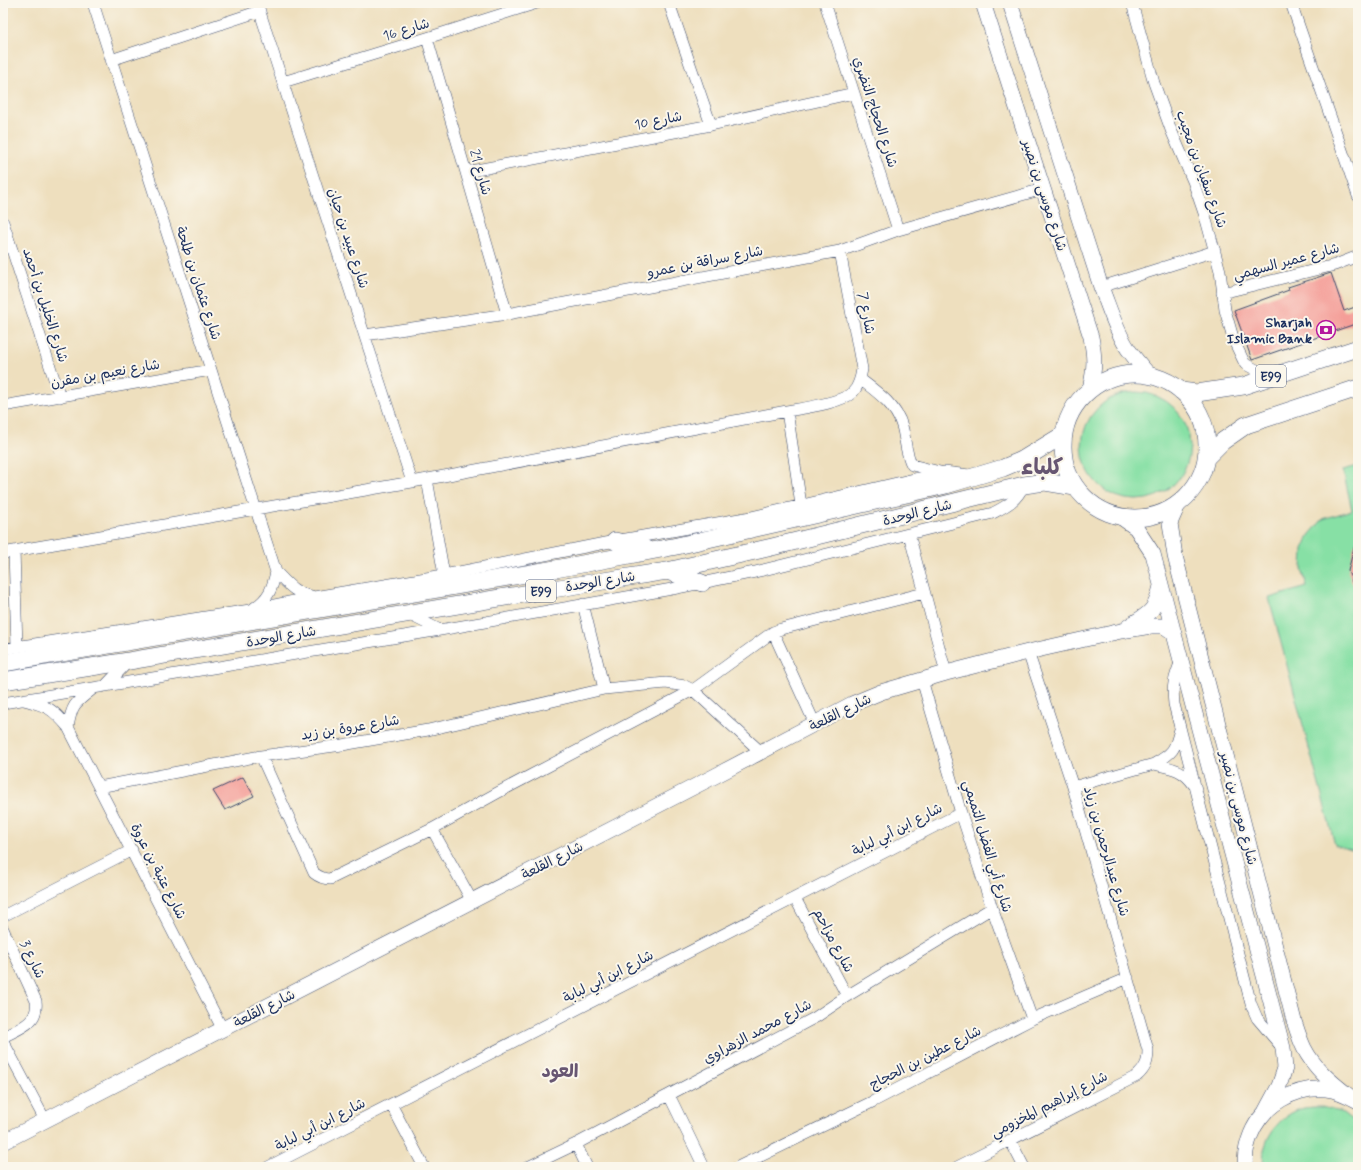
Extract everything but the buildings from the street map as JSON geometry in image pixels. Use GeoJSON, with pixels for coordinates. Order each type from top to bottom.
{"type":"FeatureCollection","features":[{"type":"Feature","properties":{"kind":"main road","name":"E99"},"geometry":{"type":"LineString","coordinates":[[1182,391],[1197,393],[1226,390],[1243,386],[1358,348]]}},
{"type":"Feature","properties":{"kind":"main road"},"geometry":{"type":"LineString","coordinates":[[1135,374],[1150,376],[1172,384],[1182,391],[1190,400],[1203,422],[1206,434],[1206,458],[1202,472],[1196,484],[1178,505],[1152,517],[1137,519],[1122,518],[1100,510],[1082,496],[1075,487],[1065,465],[1063,435],[1072,410],[1077,402],[1090,389],[1104,381],[1119,376],[1135,374]]}},
{"type":"Feature","properties":{"kind":"main road"},"geometry":{"type":"LineString","coordinates":[[1206,458],[1223,442],[1246,425],[1358,388]]}},
{"type":"Feature","properties":{"kind":"main road","name":"شارع الوحدة"},"geometry":{"type":"LineString","coordinates":[[3,663],[151,632],[562,568],[677,546],[946,485],[979,476],[1022,460],[1063,435]]}},
{"type":"Feature","properties":{"kind":"main road","name":"شارع الوحدة"},"geometry":{"type":"LineString","coordinates":[[3,681],[667,571],[795,542],[1024,485],[1045,482],[1075,487]]}},
{"type":"Feature","properties":{"kind":"main road"},"geometry":{"type":"LineString","coordinates":[[614,541],[650,550]]}},
{"type":"Feature","properties":{"kind":"main road"},"geometry":{"type":"LineString","coordinates":[[667,571],[702,583]]}},
{"type":"Feature","properties":{"kind":"street","name":"شارع عثمان بن طلحة"},"geometry":{"type":"LineString","coordinates":[[93,3],[276,572],[289,586],[300,594],[314,597]]}},
{"type":"Feature","properties":{"kind":"street","name":"شارع 16"},"geometry":{"type":"LineString","coordinates":[[282,82],[537,3]]}},
{"type":"Feature","properties":{"kind":"street"},"geometry":{"type":"LineString","coordinates":[[669,3],[711,125]]}},
{"type":"Feature","properties":{"kind":"street","name":"شارع الحجاج النضري"},"geometry":{"type":"LineString","coordinates":[[825,3],[898,230]]}},
{"type":"Feature","properties":{"kind":"street","name":"شارع موسى بن نصير"},"geometry":{"type":"LineString","coordinates":[[983,3],[1091,337],[1094,352],[1094,369],[1090,389]]}},
{"type":"Feature","properties":{"kind":"street","name":"شارع موسى بن نصير"},"geometry":{"type":"LineString","coordinates":[[1010,3],[1101,287],[1116,326],[1127,348],[1150,376]]}},
{"type":"Feature","properties":{"kind":"street"},"geometry":{"type":"LineString","coordinates":[[1291,3],[1358,196]]}},
{"type":"Feature","properties":{"kind":"street","name":"شارع سفيان بن مجيب"},"geometry":{"type":"LineString","coordinates":[[1135,4],[1154,83],[1171,130],[1206,216],[1220,271],[1225,310],[1234,342],[1245,364],[1270,376]]}},
{"type":"Feature","properties":{"kind":"street"},"geometry":{"type":"LineString","coordinates":[[111,60],[258,7]]}},
{"type":"Feature","properties":{"kind":"street","name":"شارع عبيد بن حيان"},"geometry":{"type":"LineString","coordinates":[[258,7],[412,482]]}},
{"type":"Feature","properties":{"kind":"street","name":"شارع 21"},"geometry":{"type":"LineString","coordinates":[[427,38],[507,314]]}},
{"type":"Feature","properties":{"kind":"street","name":"شارع 10"},"geometry":{"type":"LineString","coordinates":[[466,172],[711,125],[854,93]]}},
{"type":"Feature","properties":{"kind":"street","name":"شارع سراقة بن عمرو"},"geometry":{"type":"LineString","coordinates":[[364,335],[507,314],[840,251],[898,230],[1043,189]]}},
{"type":"Feature","properties":{"kind":"street","name":"شارع الخليل بن أحمد"},"geometry":{"type":"LineString","coordinates":[[3,222],[60,397]]}},
{"type":"Feature","properties":{"kind":"street","name":"شارع 7"},"geometry":{"type":"LineString","coordinates":[[840,251],[862,369],[860,379]]}},
{"type":"Feature","properties":{"kind":"street"},"geometry":{"type":"LineString","coordinates":[[1101,287],[1215,251]]}},
{"type":"Feature","properties":{"kind":"street","name":"شارع عمير السهمي"},"geometry":{"type":"LineString","coordinates":[[1222,293],[1335,264],[1358,256]]}},
{"type":"Feature","properties":{"kind":"street","name":"شارع نعيم بن مقرن"},"geometry":{"type":"LineString","coordinates":[[3,406],[211,370]]}},
{"type":"Feature","properties":{"kind":"street"},"geometry":{"type":"LineString","coordinates":[[3,553],[412,482],[788,411],[842,399],[854,392],[860,379],[885,399],[897,413],[902,426],[908,458],[912,465],[944,472],[979,476]]}},
{"type":"Feature","properties":{"kind":"street"},"geometry":{"type":"LineString","coordinates":[[788,411],[802,505]]}},
{"type":"Feature","properties":{"kind":"street"},"geometry":{"type":"LineString","coordinates":[[3,649],[151,632],[314,597],[751,517],[944,472]]}},
{"type":"Feature","properties":{"kind":"street"},"geometry":{"type":"LineString","coordinates":[[427,479],[444,574]]}},
{"type":"Feature","properties":{"kind":"street"},"geometry":{"type":"LineString","coordinates":[[3,703],[440,630],[702,583],[763,570],[993,513],[1010,503],[1018,496],[1024,485]]}},
{"type":"Feature","properties":{"kind":"street","name":"شارع موسى بن نصير"},"geometry":{"type":"LineString","coordinates":[[1178,505],[1170,523],[1175,556],[1294,1021],[1304,1048],[1314,1063],[1325,1076],[1353,1098]]}},
{"type":"Feature","properties":{"kind":"street","name":"شارع موسى بن نصير"},"geometry":{"type":"LineString","coordinates":[[1122,518],[1136,528],[1153,554],[1283,1048],[1285,1068],[1279,1086],[1265,1112]]}},
{"type":"Feature","properties":{"kind":"street"},"geometry":{"type":"LineString","coordinates":[[909,534],[946,673]]}},
{"type":"Feature","properties":{"kind":"street"},"geometry":{"type":"LineString","coordinates":[[14,551],[18,647]]}},
{"type":"Feature","properties":{"kind":"street"},"geometry":{"type":"LineString","coordinates":[[250,610],[262,602],[271,590],[276,572]]}},
{"type":"Feature","properties":{"kind":"street","name":"شارع القلعة"},"geometry":{"type":"LineString","coordinates":[[1121,631],[1151,612],[1158,600],[1161,586]]}},
{"type":"Feature","properties":{"kind":"street"},"geometry":{"type":"LineString","coordinates":[[261,756],[314,873],[325,879],[330,879],[432,829],[506,788],[693,690],[773,632],[924,593]]}},
{"type":"Feature","properties":{"kind":"street"},"geometry":{"type":"LineString","coordinates":[[583,604],[604,689]]}},
{"type":"Feature","properties":{"kind":"street"},"geometry":{"type":"LineString","coordinates":[[408,614],[440,630]]}},
{"type":"Feature","properties":{"kind":"street","name":"شارع القلعة"},"geometry":{"type":"LineString","coordinates":[[3,1142],[223,1030],[852,704],[881,692],[946,673],[1028,652],[1121,631],[1151,626],[1164,626],[1174,634]]}},
{"type":"Feature","properties":{"kind":"street"},"geometry":{"type":"LineString","coordinates":[[773,632],[815,724]]}},
{"type":"Feature","properties":{"kind":"street","name":"شارع عبدالرحمن بن زياد"},"geometry":{"type":"LineString","coordinates":[[1028,652],[1073,787],[1148,1050],[1148,1060]]}},
{"type":"Feature","properties":{"kind":"street"},"geometry":{"type":"LineString","coordinates":[[68,727],[71,711],[78,702],[99,687],[129,661]]}},
{"type":"Feature","properties":{"kind":"street"},"geometry":{"type":"LineString","coordinates":[[1181,661],[1174,678],[1172,689],[1174,704],[1251,1004],[1257,1018],[1283,1048]]}},
{"type":"Feature","properties":{"kind":"street","name":"شارع أبي الفضل التميمي"},"geometry":{"type":"LineString","coordinates":[[922,680],[961,813],[992,908],[1032,1019]]}},
{"type":"Feature","properties":{"kind":"street","name":"شارع عروة بن زيد"},"geometry":{"type":"LineString","coordinates":[[99,787],[261,756],[342,745],[428,730],[604,689],[666,683],[685,686],[693,690]]}},
{"type":"Feature","properties":{"kind":"street"},"geometry":{"type":"LineString","coordinates":[[693,690],[761,752]]}},
{"type":"Feature","properties":{"kind":"street","name":"شارع عتبة بن عروة"},"geometry":{"type":"LineString","coordinates":[[24,700],[46,706],[55,712],[68,727],[223,1030]]}},
{"type":"Feature","properties":{"kind":"street"},"geometry":{"type":"LineString","coordinates":[[1073,787],[1154,764],[1165,758],[1174,750],[1180,728]]}},
{"type":"Feature","properties":{"kind":"street"},"geometry":{"type":"LineString","coordinates":[[1154,764],[1180,771],[1188,777],[1196,788]]}},
{"type":"Feature","properties":{"kind":"street","name":"شارع ابن أبي لبابة"},"geometry":{"type":"LineString","coordinates":[[268,1167],[961,813]]}},
{"type":"Feature","properties":{"kind":"street"},"geometry":{"type":"LineString","coordinates":[[432,829],[472,901]]}},
{"type":"Feature","properties":{"kind":"street"},"geometry":{"type":"LineString","coordinates":[[3,916],[132,850]]}},
{"type":"Feature","properties":{"kind":"street","name":"شارع مزاحم"},"geometry":{"type":"LineString","coordinates":[[795,898],[847,996]]}},
{"type":"Feature","properties":{"kind":"street","name":"شارع محمد الزهراوي"},"geometry":{"type":"LineString","coordinates":[[528,1167],[576,1144],[816,1017],[847,996],[992,908]]}},
{"type":"Feature","properties":{"kind":"street","name":"شارع 3"},"geometry":{"type":"LineString","coordinates":[[3,929],[36,1001],[37,1008],[36,1014],[32,1019],[22,1027],[3,1037]]}},
{"type":"Feature","properties":{"kind":"street","name":"شارع عطين بن الحجاج"},"geometry":{"type":"LineString","coordinates":[[738,1167],[874,1101],[1032,1019],[1128,978]]}},
{"type":"Feature","properties":{"kind":"street"},"geometry":{"type":"LineString","coordinates":[[3,1041],[45,1120]]}},
{"type":"Feature","properties":{"kind":"street","name":"شارع إبراهيم المخزومي"},"geometry":{"type":"LineString","coordinates":[[957,1167],[1137,1076],[1144,1069],[1148,1060]]}},
{"type":"Feature","properties":{"kind":"street"},"geometry":{"type":"LineString","coordinates":[[1245,1166],[1247,1144],[1254,1127],[1265,1112],[1282,1098],[1304,1090],[1326,1089],[1353,1098]]}},
{"type":"Feature","properties":{"kind":"street"},"geometry":{"type":"LineString","coordinates":[[669,1094],[704,1167]]}},
{"type":"Feature","properties":{"kind":"street"},"geometry":{"type":"LineString","coordinates":[[391,1104],[424,1167]]}},
{"type":"Feature","properties":{"kind":"street"},"geometry":{"type":"LineString","coordinates":[[1010,1140],[1024,1167]]}},
{"type":"Feature","properties":{"kind":"street"},"geometry":{"type":"LineString","coordinates":[[576,1144],[588,1167]]}},
{"type":"Feature","properties":{"kind":"green space"},"geometry":{"type":"Polygon","coordinates":[[[1136,392],[1157,396],[1174,408],[1186,425],[1190,446],[1186,467],[1174,484],[1157,496],[1136,500],[1115,496],[1098,484],[1086,467],[1082,446],[1086,425],[1098,408],[1115,396],[1136,392]]]}},
{"type":"Feature","properties":{"kind":"green space"},"geometry":{"type":"Polygon","coordinates":[[[1358,466],[1358,852],[1335,845],[1269,598],[1307,587],[1302,568],[1303,549],[1310,534],[1323,519],[1352,510],[1343,470],[1358,466]]]}},
{"type":"Feature","properties":{"kind":"green space"},"geometry":{"type":"Polygon","coordinates":[[[1322,1107],[1343,1113],[1358,1125],[1358,1167],[1264,1167],[1263,1158],[1268,1139],[1279,1123],[1286,1116],[1295,1111],[1304,1108],[1322,1107]]]}},
{"type":"Feature","properties":{"kind":"place","name":"Sharjah Islamic Bank"},"geometry":{"type":"Point","coordinates":[1326,330]}},
{"type":"Feature","properties":{"kind":"district","name":"كلباء"},"geometry":{"type":"Point","coordinates":[1042,466]}},
{"type":"Feature","properties":{"kind":"district","name":"العود"},"geometry":{"type":"Point","coordinates":[560,1071]}}]}
